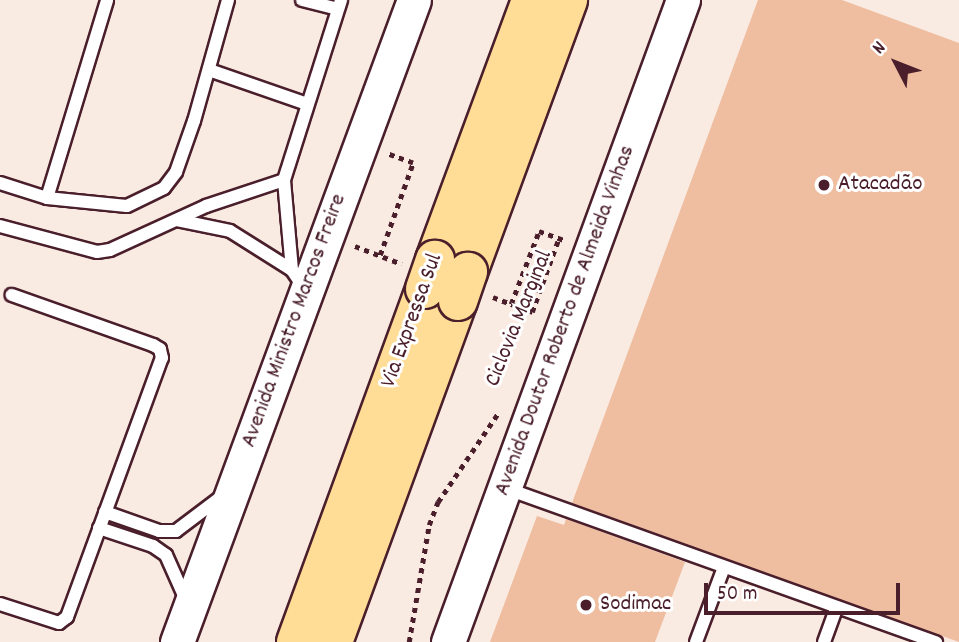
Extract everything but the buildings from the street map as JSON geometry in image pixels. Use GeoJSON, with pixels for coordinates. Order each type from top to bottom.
{"type":"FeatureCollection","features":[{"type":"Feature","properties":{"kind":"highway","name":"Via Expressa Sul"},"geometry":{"type":"LineString","coordinates":[[333,642],[447,280],[531,0]]}},
{"type":"Feature","properties":{"kind":"highway","name":"Via Expressa Sul"},"geometry":{"type":"LineString","coordinates":[[296,642],[447,280],[568,0]]}},
{"type":"Feature","properties":{"kind":"main road","name":"Avenida Ministro Marcos Freire"},"geometry":{"type":"LineString","coordinates":[[177,642],[233,488],[299,281],[414,0]]}},
{"type":"Feature","properties":{"kind":"main road","name":"Avenida Doutor Roberto de Almeida Vinhas"},"geometry":{"type":"LineString","coordinates":[[448,642],[683,0]]}},
{"type":"Feature","properties":{"kind":"lane"},"geometry":{"type":"LineString","coordinates":[[47,198],[107,0]]}},
{"type":"Feature","properties":{"kind":"lane"},"geometry":{"type":"LineString","coordinates":[[0,183],[47,198],[127,206],[163,188],[176,172],[228,0]]}},
{"type":"Feature","properties":{"kind":"lane"},"geometry":{"type":"LineString","coordinates":[[299,281],[284,180],[339,5],[302,0]]}},
{"type":"Feature","properties":{"kind":"lane"},"geometry":{"type":"LineString","coordinates":[[209,70],[307,104]]}},
{"type":"Feature","properties":{"kind":"lane"},"geometry":{"type":"LineString","coordinates":[[0,226],[97,252],[129,244],[177,220],[284,180]]}},
{"type":"Feature","properties":{"kind":"lane"},"geometry":{"type":"LineString","coordinates":[[177,220],[230,231],[299,281]]}},
{"type":"Feature","properties":{"kind":"lane"},"geometry":{"type":"LineString","coordinates":[[0,604],[58,623],[67,618],[162,358],[160,349],[12,295]]}},
{"type":"Feature","properties":{"kind":"lane"},"geometry":{"type":"LineString","coordinates":[[105,512],[159,531],[176,531],[233,488]]}},
{"type":"Feature","properties":{"kind":"lane"},"geometry":{"type":"LineString","coordinates":[[505,488],[936,642]]}},
{"type":"Feature","properties":{"kind":"lane"},"geometry":{"type":"LineString","coordinates":[[99,528],[153,546],[166,555],[189,609]]}},
{"type":"Feature","properties":{"kind":"lane"},"geometry":{"type":"LineString","coordinates":[[696,642],[724,567]]}},
{"type":"Feature","properties":{"kind":"lane"},"geometry":{"type":"LineString","coordinates":[[824,642],[837,607]]}},
{"type":"Feature","properties":{"kind":"path"},"geometry":{"type":"LineString","coordinates":[[380,255],[413,163],[383,152]]}},
{"type":"Feature","properties":{"kind":"path"},"geometry":{"type":"LineString","coordinates":[[532,312],[559,238]]}},
{"type":"Feature","properties":{"kind":"path","name":"Ciclovia Marginal"},"geometry":{"type":"LineString","coordinates":[[565,254],[570,242]]}},
{"type":"Feature","properties":{"kind":"path","name":"Ciclovia Marginal"},"geometry":{"type":"LineString","coordinates":[[409,642],[429,524],[438,502],[507,401]]}},
{"type":"Feature","properties":{"kind":"place","name":"Atacadão"},"geometry":{"type":"Point","coordinates":[824,185]}},
{"type":"Feature","properties":{"kind":"place","name":"Sodimac"},"geometry":{"type":"Point","coordinates":[586,605]}}]}
